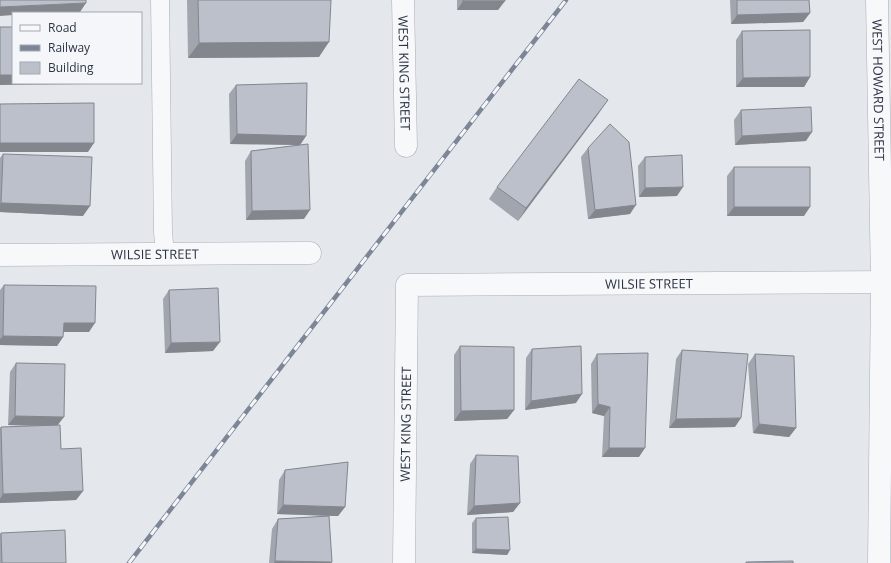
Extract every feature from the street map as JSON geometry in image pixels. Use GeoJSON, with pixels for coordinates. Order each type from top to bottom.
{"type":"FeatureCollection","features":[{"type":"Feature","properties":{"kind":"street","name":"WEST KING STREET"},"geometry":{"type":"LineString","coordinates":[[403,0],[406,146]]}},
{"type":"Feature","properties":{"kind":"street","name":"WEST HOWARD STREET"},"geometry":{"type":"LineString","coordinates":[[877,0],[886,283],[880,563]]}},
{"type":"Feature","properties":{"kind":"street","name":"WILSIE STREET"},"geometry":{"type":"LineString","coordinates":[[0,255],[310,253]]}},
{"type":"Feature","properties":{"kind":"street","name":"WILSIE STREET"},"geometry":{"type":"LineString","coordinates":[[407,286],[886,283]]}},
{"type":"Feature","properties":{"kind":"street","name":"WEST KING STREET"},"geometry":{"type":"LineString","coordinates":[[404,563],[407,286]]}},
{"type":"Feature","properties":{"kind":"lane"},"geometry":{"type":"LineString","coordinates":[[160,0],[163,232],[165,254]]}},
{"type":"Feature","properties":{"kind":"building"},"geometry":{"type":"Polygon","coordinates":[[[0,0],[86,0],[86,3],[0,7],[0,0]]]}},
{"type":"Feature","properties":{"kind":"building"},"geometry":{"type":"Polygon","coordinates":[[[198,0],[331,0],[329,42],[199,43],[198,0]]]}},
{"type":"Feature","properties":{"kind":"building"},"geometry":{"type":"Polygon","coordinates":[[[505,0],[505,1],[463,1],[505,0]]]}},
{"type":"Feature","properties":{"kind":"building"},"geometry":{"type":"Polygon","coordinates":[[[737,0],[809,0],[810,13],[737,15],[737,0]]]}},
{"type":"Feature","properties":{"kind":"building"},"geometry":{"type":"Polygon","coordinates":[[[0,27],[12,27],[12,75],[0,75],[0,27]]]}},
{"type":"Feature","properties":{"kind":"building"},"geometry":{"type":"Polygon","coordinates":[[[810,30],[810,77],[743,78],[742,31],[810,30]]]}},
{"type":"Feature","properties":{"kind":"building"},"geometry":{"type":"Polygon","coordinates":[[[579,79],[608,100],[526,208],[497,187],[579,79]]]}},
{"type":"Feature","properties":{"kind":"building"},"geometry":{"type":"Polygon","coordinates":[[[307,83],[306,136],[237,134],[236,85],[307,83]]]}},
{"type":"Feature","properties":{"kind":"building"},"geometry":{"type":"Polygon","coordinates":[[[94,103],[94,143],[0,143],[0,104],[94,103]]]}},
{"type":"Feature","properties":{"kind":"building"},"geometry":{"type":"Polygon","coordinates":[[[811,107],[812,132],[742,136],[741,110],[811,107]]]}},
{"type":"Feature","properties":{"kind":"building"},"geometry":{"type":"Polygon","coordinates":[[[610,124],[629,142],[636,205],[595,210],[588,148],[610,124]]]}},
{"type":"Feature","properties":{"kind":"building"},"geometry":{"type":"Polygon","coordinates":[[[308,144],[310,210],[252,211],[251,151],[308,144]]]}},
{"type":"Feature","properties":{"kind":"building"},"geometry":{"type":"Polygon","coordinates":[[[3,154],[92,157],[90,206],[1,203],[3,154]]]}},
{"type":"Feature","properties":{"kind":"building"},"geometry":{"type":"Polygon","coordinates":[[[682,155],[683,187],[645,188],[645,157],[682,155]]]}},
{"type":"Feature","properties":{"kind":"building"},"geometry":{"type":"Polygon","coordinates":[[[734,167],[810,167],[810,207],[734,207],[734,167]]]}},
{"type":"Feature","properties":{"kind":"building"},"geometry":{"type":"Polygon","coordinates":[[[4,285],[96,286],[95,323],[64,323],[63,337],[3,336],[4,285]]]}},
{"type":"Feature","properties":{"kind":"building"},"geometry":{"type":"Polygon","coordinates":[[[218,288],[220,342],[171,343],[169,290],[218,288]]]}},
{"type":"Feature","properties":{"kind":"building"},"geometry":{"type":"Polygon","coordinates":[[[460,346],[514,347],[514,410],[461,411],[460,346]]]}},
{"type":"Feature","properties":{"kind":"building"},"geometry":{"type":"Polygon","coordinates":[[[581,346],[582,394],[531,401],[532,349],[581,346]]]}},
{"type":"Feature","properties":{"kind":"building"},"geometry":{"type":"Polygon","coordinates":[[[682,350],[748,354],[741,418],[676,419],[682,350]]]}},
{"type":"Feature","properties":{"kind":"building"},"geometry":{"type":"Polygon","coordinates":[[[648,353],[645,448],[609,448],[610,407],[598,404],[597,354],[648,353]]]}},
{"type":"Feature","properties":{"kind":"building"},"geometry":{"type":"Polygon","coordinates":[[[755,354],[794,356],[796,428],[759,424],[755,354]]]}},
{"type":"Feature","properties":{"kind":"building"},"geometry":{"type":"Polygon","coordinates":[[[16,363],[65,364],[64,417],[15,416],[16,363]]]}},
{"type":"Feature","properties":{"kind":"building"},"geometry":{"type":"Polygon","coordinates":[[[60,425],[61,449],[81,448],[83,491],[3,494],[1,427],[60,425]]]}},
{"type":"Feature","properties":{"kind":"building"},"geometry":{"type":"Polygon","coordinates":[[[476,455],[518,456],[520,503],[474,506],[476,455]]]}},
{"type":"Feature","properties":{"kind":"building"},"geometry":{"type":"Polygon","coordinates":[[[348,462],[345,507],[283,505],[285,470],[348,462]]]}},
{"type":"Feature","properties":{"kind":"building"},"geometry":{"type":"Polygon","coordinates":[[[329,516],[332,562],[275,561],[278,519],[329,516]]]}},
{"type":"Feature","properties":{"kind":"building"},"geometry":{"type":"Polygon","coordinates":[[[508,517],[510,550],[476,549],[476,518],[508,517]]]}},
{"type":"Feature","properties":{"kind":"building"},"geometry":{"type":"Polygon","coordinates":[[[65,530],[66,563],[2,563],[1,533],[65,530]]]}},
{"type":"Feature","properties":{"kind":"building"},"geometry":{"type":"Polygon","coordinates":[[[793,561],[793,563],[746,563],[746,562],[793,561]]]}},
{"type":"Feature","properties":{"kind":"railway"},"geometry":{"type":"LineString","coordinates":[[129,563],[566,0]]}}]}
